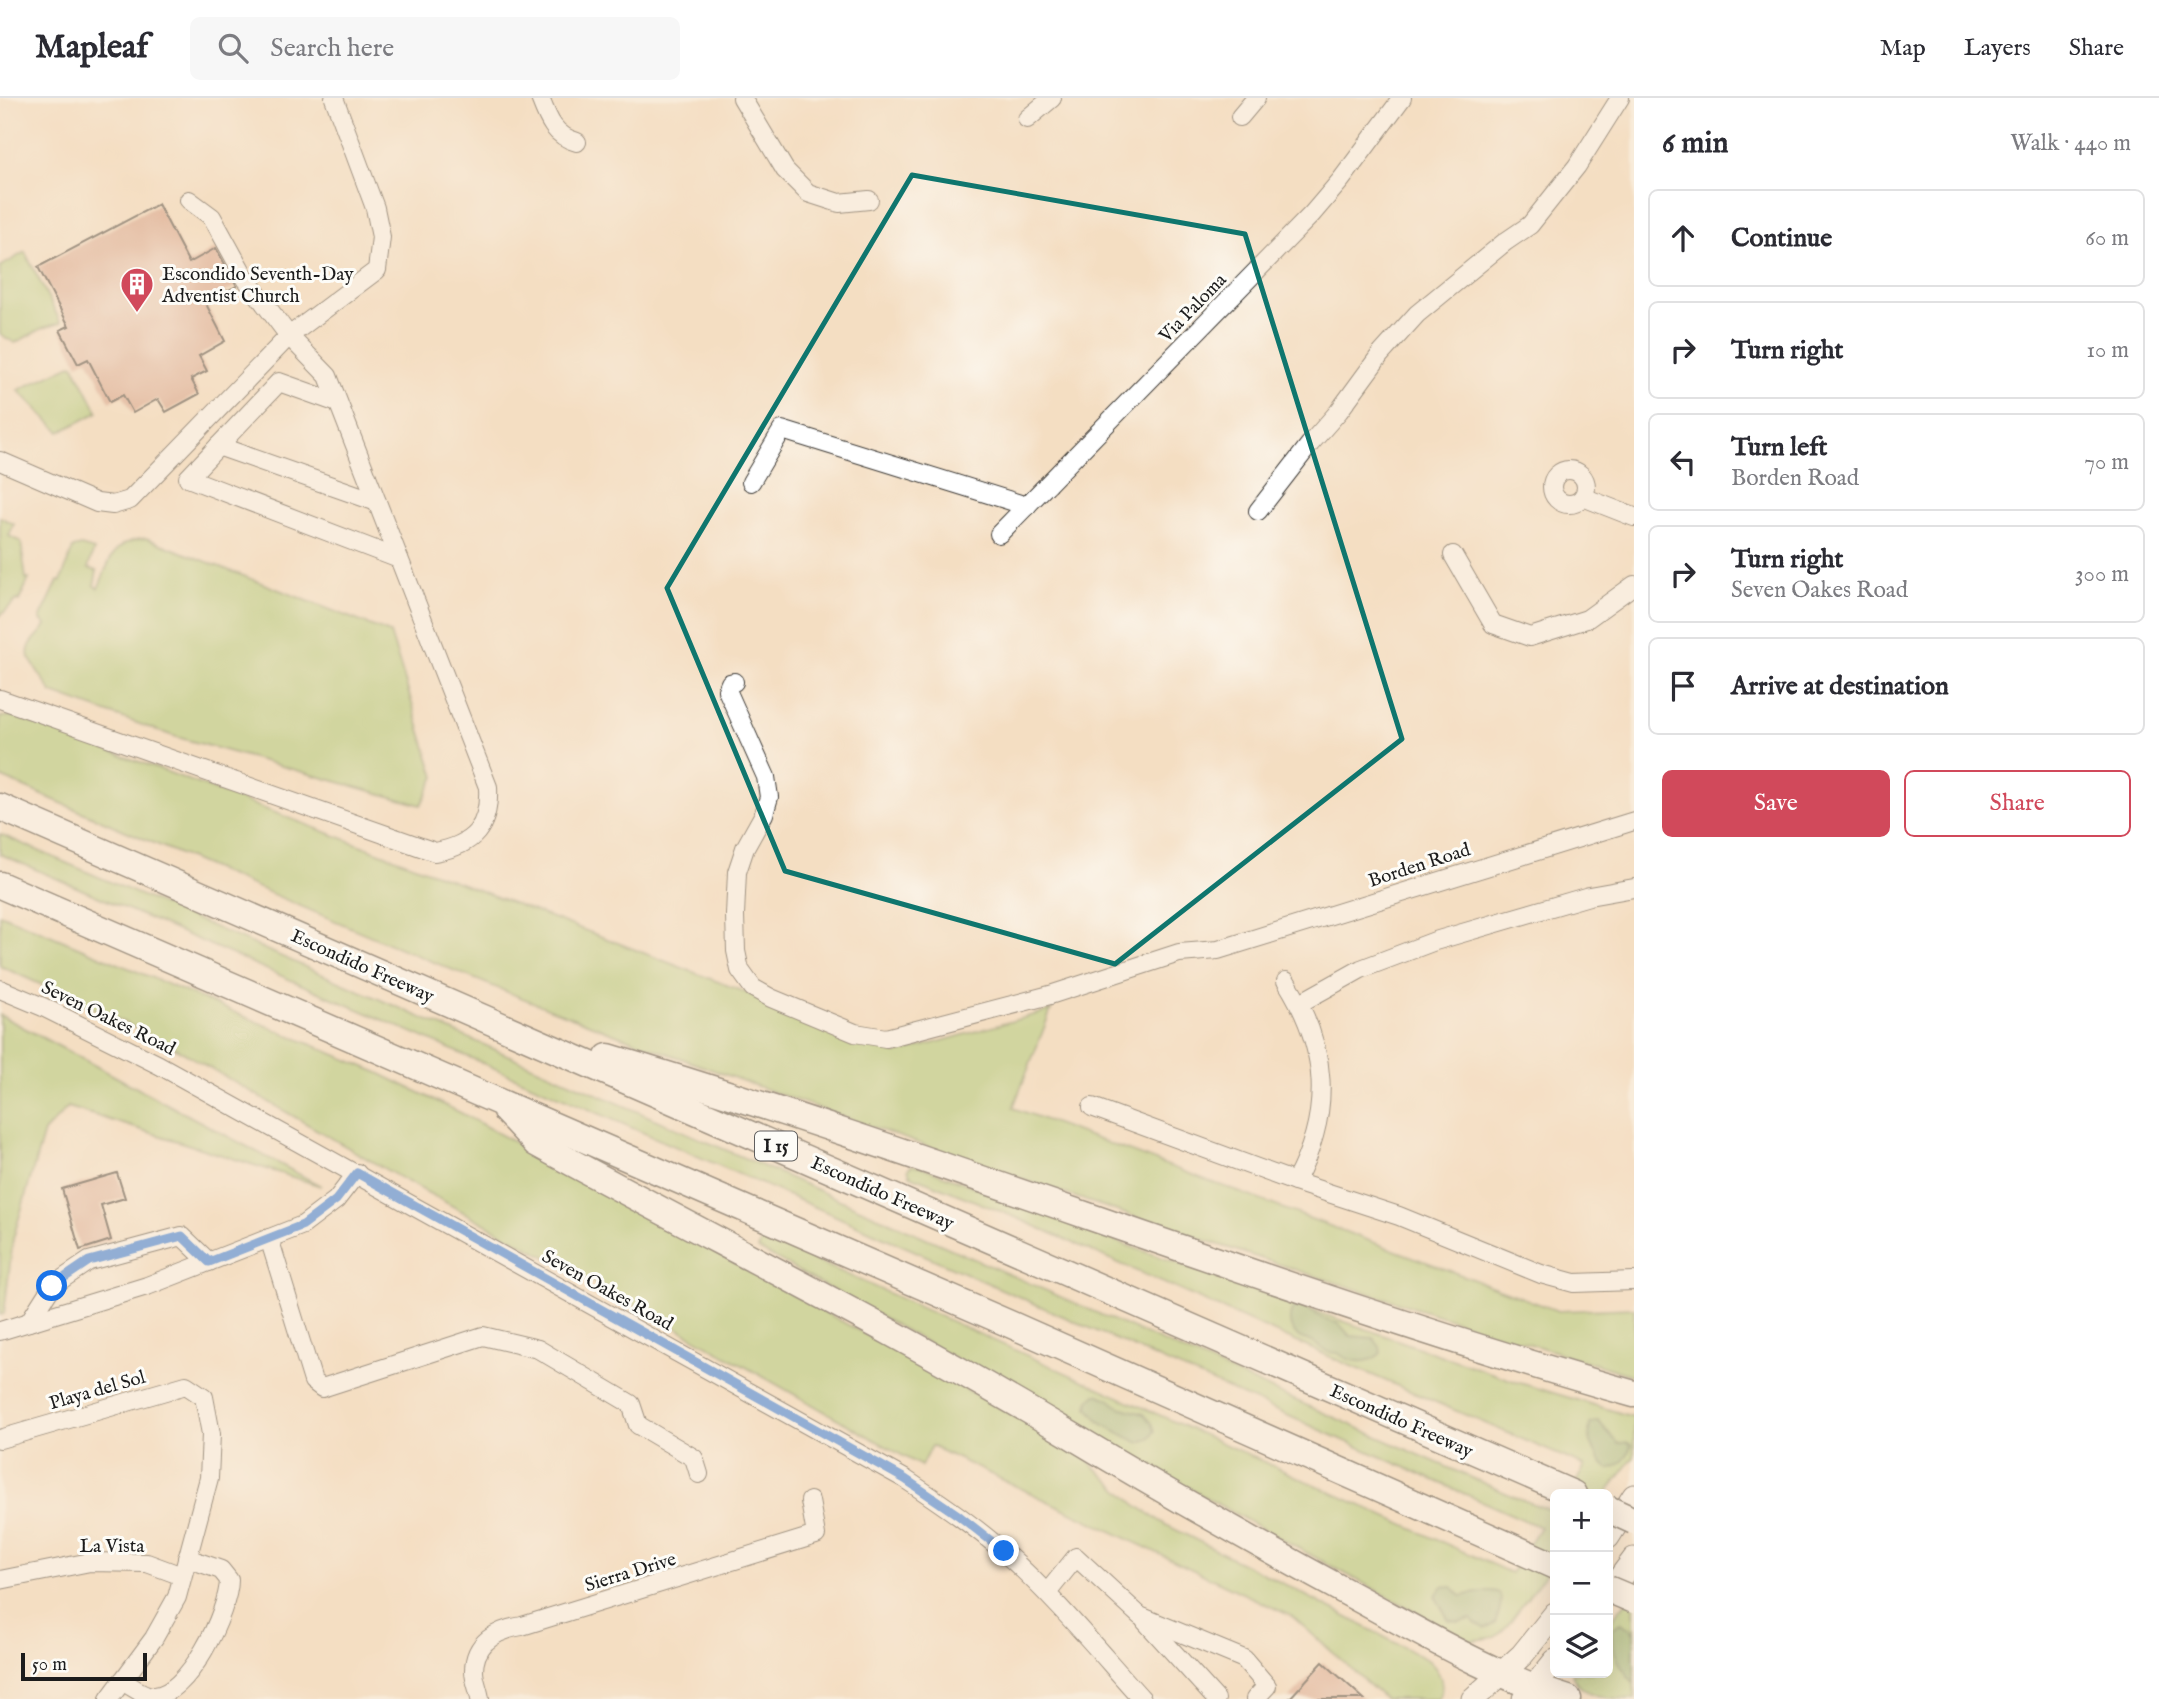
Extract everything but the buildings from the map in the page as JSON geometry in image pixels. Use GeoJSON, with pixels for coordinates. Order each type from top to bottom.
{"type":"FeatureCollection","features":[{"type":"Feature","properties":{"kind":"highway","name":"Escondido Freeway"},"geometry":{"type":"LineString","coordinates":[[0,807],[1560,1489]]}},
{"type":"Feature","properties":{"kind":"highway"},"geometry":{"type":"LineString","coordinates":[[0,885],[999,1320],[1550,1564]]}},
{"type":"Feature","properties":{"kind":"highway"},"geometry":{"type":"LineString","coordinates":[[498,1024],[833,1128],[1369,1312],[1538,1367],[1634,1394]]}},
{"type":"Feature","properties":{"kind":"highway"},"geometry":{"type":"LineString","coordinates":[[498,1102],[536,1143],[896,1336],[1063,1430],[1219,1523],[1463,1656],[1501,1673],[1529,1693],[1569,1699]]}},
{"type":"Feature","properties":{"kind":"highway"},"geometry":{"type":"LineString","coordinates":[[1613,1511],[1634,1521]]}},
{"type":"Feature","properties":{"kind":"highway"},"geometry":{"type":"LineString","coordinates":[[1613,1593],[1634,1600]]}},
{"type":"Feature","properties":{"kind":"main road"},"geometry":{"type":"LineString","coordinates":[[1613,1529],[1634,1496]]}},
{"type":"Feature","properties":{"kind":"main road"},"geometry":{"type":"LineString","coordinates":[[1613,1585],[1634,1559]]}},
{"type":"Feature","properties":{"kind":"main road"},"geometry":{"type":"LineString","coordinates":[[1473,1699],[1522,1655],[1554,1615]]}},
{"type":"Feature","properties":{"kind":"main road"},"geometry":{"type":"LineString","coordinates":[[1529,1693],[1550,1667]]}},
{"type":"Feature","properties":{"kind":"street"},"geometry":{"type":"LineString","coordinates":[[0,461],[96,503],[113,505],[130,500],[289,336],[377,270],[381,237],[375,208],[334,98]]}},
{"type":"Feature","properties":{"kind":"street"},"geometry":{"type":"LineString","coordinates":[[540,98],[549,122],[557,132],[577,142]]}},
{"type":"Feature","properties":{"kind":"street"},"geometry":{"type":"LineString","coordinates":[[742,98],[785,170],[808,192],[839,203],[869,200]]}},
{"type":"Feature","properties":{"kind":"street"},"geometry":{"type":"LineString","coordinates":[[1027,119],[1052,98]]}},
{"type":"Feature","properties":{"kind":"street"},"geometry":{"type":"LineString","coordinates":[[1240,117],[1256,98]]}},
{"type":"Feature","properties":{"kind":"street","name":"Via Paloma"},"geometry":{"type":"LineString","coordinates":[[999,534],[1312,214],[1402,98]]}},
{"type":"Feature","properties":{"kind":"street"},"geometry":{"type":"LineString","coordinates":[[1258,511],[1339,411],[1380,355],[1417,314],[1505,242],[1530,225],[1577,166],[1620,98]]}},
{"type":"Feature","properties":{"kind":"street"},"geometry":{"type":"LineString","coordinates":[[0,699],[435,852],[455,849],[468,842],[481,826],[489,804],[488,787],[328,376],[289,336],[246,278],[212,217],[190,200]]}},
{"type":"Feature","properties":{"kind":"street"},"geometry":{"type":"LineString","coordinates":[[338,403],[279,382],[188,478],[399,559]]}},
{"type":"Feature","properties":{"kind":"street"},"geometry":{"type":"LineString","coordinates":[[751,482],[782,430],[1027,506]]}},
{"type":"Feature","properties":{"kind":"street"},"geometry":{"type":"LineString","coordinates":[[218,446],[377,502]]}},
{"type":"Feature","properties":{"kind":"street"},"geometry":{"type":"LineString","coordinates":[[1583,496],[1634,517]]}},
{"type":"Feature","properties":{"kind":"street"},"geometry":{"type":"LineString","coordinates":[[1453,555],[1493,624],[1530,637],[1587,619],[1634,585]]}},
{"type":"Feature","properties":{"kind":"street","name":"Borden Road"},"geometry":{"type":"LineString","coordinates":[[734,682],[730,683],[727,690],[766,777],[769,797],[737,872],[736,951],[740,971],[753,988],[855,1033],[886,1038],[1050,995],[1180,953],[1218,950],[1634,821]]}},
{"type":"Feature","properties":{"kind":"street"},"geometry":{"type":"LineString","coordinates":[[1300,1003],[1361,969],[1435,940],[1589,897],[1634,888]]}},
{"type":"Feature","properties":{"kind":"street"},"geometry":{"type":"LineString","coordinates":[[1286,981],[1300,1003],[1318,1049],[1321,1109],[1308,1158],[1295,1182]]}},
{"type":"Feature","properties":{"kind":"street","name":"Seven Oakes Road"},"geometry":{"type":"LineString","coordinates":[[0,989],[43,1007],[159,1065],[905,1479],[1004,1551],[1047,1593],[1142,1699]]}},
{"type":"Feature","properties":{"kind":"street"},"geometry":{"type":"LineString","coordinates":[[1092,1107],[1295,1182],[1399,1216],[1541,1274],[1574,1283],[1634,1280]]}},
{"type":"Feature","properties":{"kind":"street"},"geometry":{"type":"LineString","coordinates":[[0,1331],[147,1286],[303,1225],[336,1200],[357,1173]]}},
{"type":"Feature","properties":{"kind":"street"},"geometry":{"type":"LineString","coordinates":[[29,1322],[52,1286],[89,1261],[182,1236],[209,1262]]}},
{"type":"Feature","properties":{"kind":"street"},"geometry":{"type":"LineString","coordinates":[[269,1238],[313,1381],[323,1388],[483,1336],[527,1346],[538,1349],[631,1404],[638,1424],[694,1458],[699,1474]]}},
{"type":"Feature","properties":{"kind":"street","name":"Playa del Sol"},"geometry":{"type":"LineString","coordinates":[[0,1439],[186,1385],[204,1397],[211,1434],[209,1478],[187,1558]]}},
{"type":"Feature","properties":{"kind":"street","name":"Sierra Drive"},"geometry":{"type":"LineString","coordinates":[[481,1699],[474,1671],[479,1649],[485,1640],[506,1629],[816,1535],[810,1501]]}},
{"type":"Feature","properties":{"kind":"street"},"geometry":{"type":"LineString","coordinates":[[1047,1593],[1076,1557],[1140,1616],[1216,1699]]}},
{"type":"Feature","properties":{"kind":"street"},"geometry":{"type":"LineString","coordinates":[[109,1699],[122,1681],[154,1638],[177,1597],[187,1558],[221,1570],[229,1580],[227,1600],[218,1625],[206,1648],[176,1686],[166,1693],[152,1696],[122,1681]]}},
{"type":"Feature","properties":{"kind":"street","name":"La Vista"},"geometry":{"type":"LineString","coordinates":[[0,1580],[90,1562],[147,1563],[182,1576]]}},
{"type":"Feature","properties":{"kind":"street"},"geometry":{"type":"LineString","coordinates":[[1140,1616],[1244,1659],[1267,1686],[1255,1699]]}},
{"type":"Feature","properties":{"kind":"highlighted area"},"geometry":{"type":"Polygon","coordinates":[[[912,175],[1245,234],[1402,739],[1115,964],[785,871],[667,588],[912,175]]]}},
{"type":"Feature","properties":{"kind":"green space"},"geometry":{"type":"Polygon","coordinates":[[[25,252],[61,323],[43,328],[15,343],[0,334],[0,267],[25,252]]]}},
{"type":"Feature","properties":{"kind":"green space"},"geometry":{"type":"Polygon","coordinates":[[[73,364],[98,412],[60,432],[18,390],[73,364]]]}},
{"type":"Feature","properties":{"kind":"green space"},"geometry":{"type":"Polygon","coordinates":[[[0,517],[14,524],[9,536],[21,542],[26,579],[29,579],[19,601],[0,616],[0,517]]]}},
{"type":"Feature","properties":{"kind":"green space"},"geometry":{"type":"Polygon","coordinates":[[[146,538],[390,633],[435,777],[421,805],[173,736],[52,693],[29,658],[28,652],[46,625],[40,619],[58,581],[61,581],[73,548],[81,546],[94,550],[88,568],[97,571],[94,586],[98,588],[109,561],[118,548],[134,540],[146,538]]]}},
{"type":"Feature","properties":{"kind":"green space"},"geometry":{"type":"Polygon","coordinates":[[[12,716],[605,938],[799,1013],[896,1054],[1051,1010],[1013,1108],[1558,1311],[1634,1308],[1634,1376],[1371,1294],[978,1164],[718,1072],[441,965],[0,777],[0,717],[12,716]]]}},
{"type":"Feature","properties":{"kind":"green space"},"geometry":{"type":"Polygon","coordinates":[[[0,834],[1550,1510],[1550,1568],[1503,1631],[1495,1637],[1470,1641],[758,1249],[762,1240],[770,1240],[1511,1573],[1540,1527],[854,1224],[0,854],[0,834]]]}},
{"type":"Feature","properties":{"kind":"green space"},"geometry":{"type":"Polygon","coordinates":[[[0,914],[379,1073],[461,1113],[1075,1449],[1135,1504],[1166,1525],[1428,1660],[1441,1678],[1439,1699],[1385,1699],[1293,1617],[931,1446],[921,1466],[661,1319],[404,1180],[177,1049],[0,966],[0,914]]]}},
{"type":"Feature","properties":{"kind":"green space"},"geometry":{"type":"Polygon","coordinates":[[[0,1015],[321,1186],[68,1107],[44,1132],[13,1239],[4,1314],[0,1315],[0,1015]]]}},
{"type":"Feature","properties":{"kind":"green space"},"geometry":{"type":"Polygon","coordinates":[[[912,1165],[920,1166],[1129,1246],[1517,1382],[1634,1417],[1634,1457],[1610,1489],[1572,1489],[1585,1466],[1017,1218],[910,1175],[908,1169],[912,1165]]]}},
{"type":"Feature","properties":{"kind":"green space"},"geometry":{"type":"Polygon","coordinates":[[[1301,1306],[1338,1323],[1350,1336],[1373,1338],[1381,1353],[1365,1361],[1354,1361],[1301,1338],[1294,1333],[1290,1321],[1293,1308],[1301,1306]]]}},
{"type":"Feature","properties":{"kind":"green space"},"geometry":{"type":"Polygon","coordinates":[[[1097,1394],[1119,1407],[1144,1414],[1155,1431],[1149,1439],[1139,1443],[1102,1424],[1088,1408],[1089,1400],[1097,1394]]]}},
{"type":"Feature","properties":{"kind":"green space"},"geometry":{"type":"Polygon","coordinates":[[[1598,1421],[1619,1444],[1627,1442],[1631,1445],[1623,1460],[1609,1469],[1597,1455],[1591,1442],[1590,1424],[1598,1421]]]}},
{"type":"Feature","properties":{"kind":"green space"},"geometry":{"type":"Polygon","coordinates":[[[1443,1586],[1452,1587],[1461,1596],[1496,1592],[1501,1601],[1495,1624],[1485,1628],[1471,1619],[1459,1622],[1449,1620],[1435,1596],[1443,1586]]]}},
{"type":"Feature","properties":{"kind":"green space"},"geometry":{"type":"Polygon","coordinates":[[[1634,1592],[1634,1699],[1597,1695],[1582,1688],[1574,1678],[1613,1678],[1613,1618],[1634,1592]]]}},
{"type":"Feature","properties":{"kind":"green space"},"geometry":{"type":"Polygon","coordinates":[[[1620,1623],[1634,1634],[1634,1683],[1620,1664],[1615,1651],[1613,1628],[1620,1623]]]}},
{"type":"Feature","properties":{"kind":"place","name":"Escondido Seventh-Day Adventist Church"},"geometry":{"type":"Point","coordinates":[137,314]}},
{"type":"Feature","properties":{"kind":"route"},"geometry":{"type":"LineString","coordinates":[[52,1286],[89,1261],[182,1236],[209,1262],[303,1225],[336,1200],[357,1173],[905,1479],[1004,1551]]}}]}
